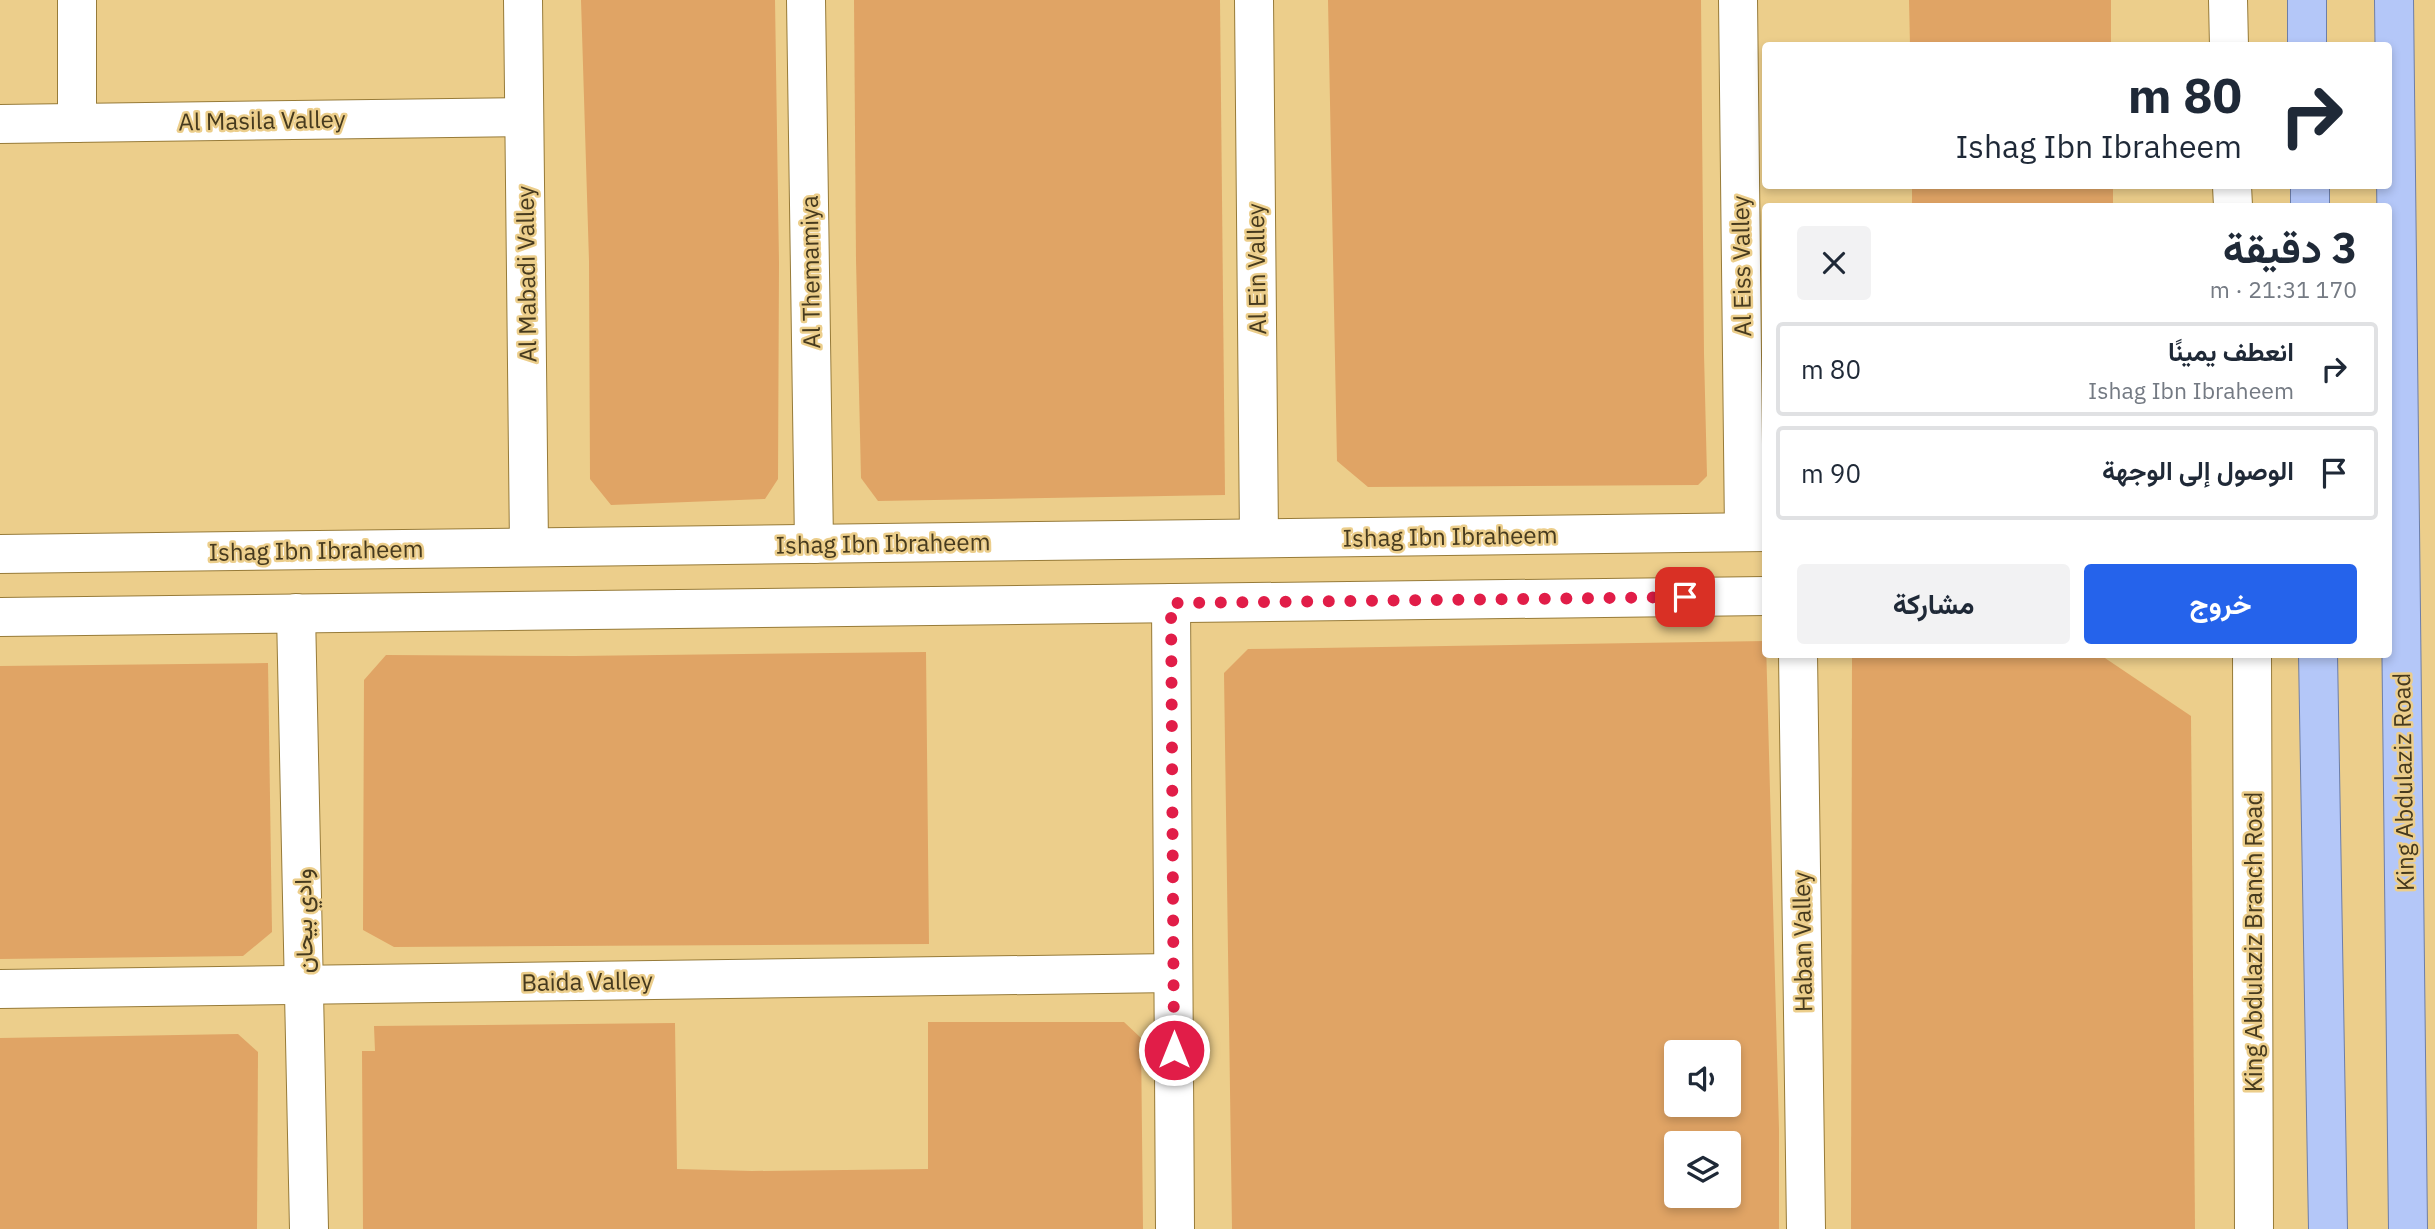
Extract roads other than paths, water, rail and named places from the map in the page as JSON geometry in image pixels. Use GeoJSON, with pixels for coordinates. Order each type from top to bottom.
{"type":"FeatureCollection","features":[{"type":"Feature","properties":{"kind":"main road"},"geometry":{"type":"LineString","coordinates":[[2307,0],[2307,42]]}},
{"type":"Feature","properties":{"kind":"main road","name":"King Abdulaziz Road"},"geometry":{"type":"LineString","coordinates":[[2394,0],[2408,1229]]}},
{"type":"Feature","properties":{"kind":"main road"},"geometry":{"type":"LineString","coordinates":[[2318,658],[2328,1229]]}},
{"type":"Feature","properties":{"kind":"street"},"geometry":{"type":"LineString","coordinates":[[76,0],[77,123]]}},
{"type":"Feature","properties":{"kind":"street","name":"Al Mabadi Valley"},"geometry":{"type":"LineString","coordinates":[[523,0],[529,547]]}},
{"type":"Feature","properties":{"kind":"street","name":"Al Themamiya"},"geometry":{"type":"LineString","coordinates":[[806,0],[814,544]]}},
{"type":"Feature","properties":{"kind":"street","name":"Al Ein Valley"},"geometry":{"type":"LineString","coordinates":[[1254,0],[1259,538]]}},
{"type":"Feature","properties":{"kind":"street","name":"Al Eiss Valley"},"geometry":{"type":"LineString","coordinates":[[1738,0],[1755,532]]}},
{"type":"Feature","properties":{"kind":"street"},"geometry":{"type":"LineString","coordinates":[[2228,0],[2229,42]]}},
{"type":"Feature","properties":{"kind":"street","name":"Al Masila Valley"},"geometry":{"type":"LineString","coordinates":[[0,124],[524,117]]}},
{"type":"Feature","properties":{"kind":"street","name":"Ishag Ibn Ibraheem"},"geometry":{"type":"LineString","coordinates":[[0,554],[1755,532]]}},
{"type":"Feature","properties":{"kind":"street"},"geometry":{"type":"LineString","coordinates":[[0,617],[1762,596]]}},
{"type":"Feature","properties":{"kind":"street"},"geometry":{"type":"LineString","coordinates":[[1171,603],[1175,1229]]}},
{"type":"Feature","properties":{"kind":"street","name":"وادي بيحان"},"geometry":{"type":"LineString","coordinates":[[296,613],[309,1229]]}},
{"type":"Feature","properties":{"kind":"street","name":"Haban Valley"},"geometry":{"type":"LineString","coordinates":[[1798,658],[1806,1229]]}},
{"type":"Feature","properties":{"kind":"street","name":"King Abdulaziz Branch Road"},"geometry":{"type":"LineString","coordinates":[[2252,658],[2254,1229]]}},
{"type":"Feature","properties":{"kind":"street","name":"Baida Valley"},"geometry":{"type":"LineString","coordinates":[[0,989],[1173,973]]}}]}
